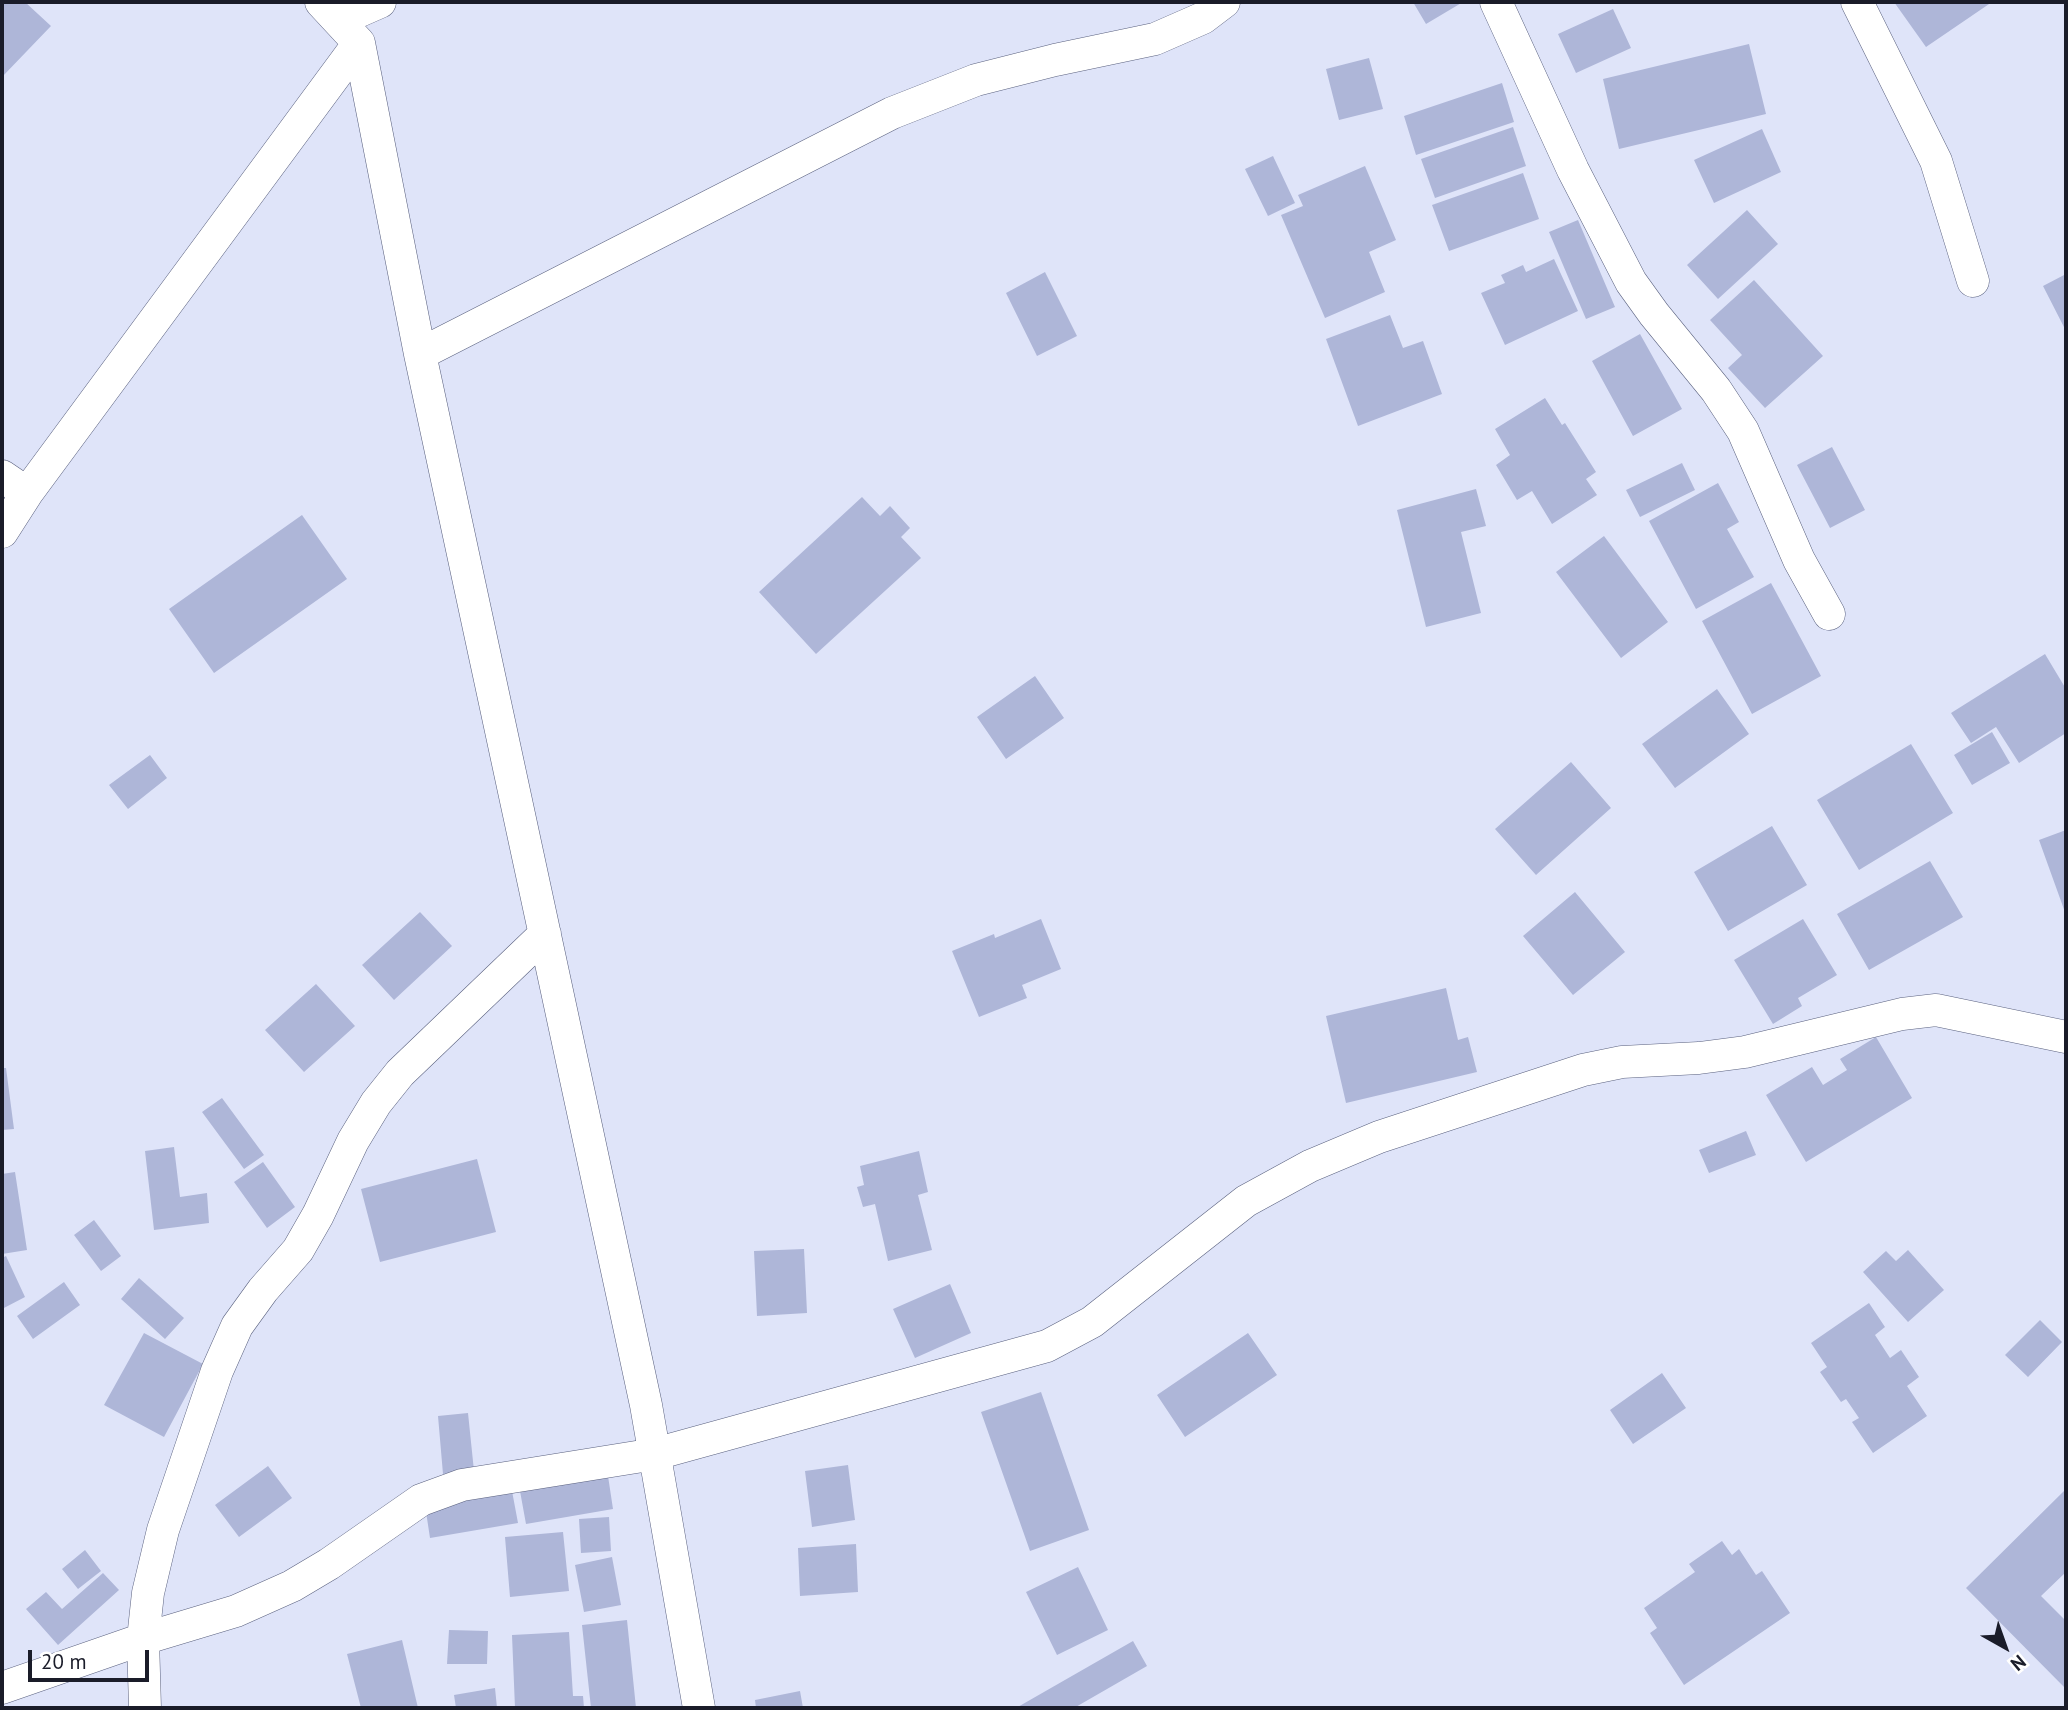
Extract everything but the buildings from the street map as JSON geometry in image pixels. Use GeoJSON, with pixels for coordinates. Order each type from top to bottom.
{"type":"FeatureCollection","features":[{"type":"Feature","properties":{"kind":"street"},"geometry":{"type":"LineString","coordinates":[[2,532],[14,485],[340,22],[380,2]]}},
{"type":"Feature","properties":{"kind":"street"},"geometry":{"type":"LineString","coordinates":[[420,354],[892,113],[976,80],[1155,39],[1203,18],[1224,2]]}},
{"type":"Feature","properties":{"kind":"street"},"geometry":{"type":"LineString","coordinates":[[1496,2],[1573,170],[1631,282],[1716,390],[1742,430],[1799,560],[1829,614]]}},
{"type":"Feature","properties":{"kind":"street"},"geometry":{"type":"LineString","coordinates":[[1857,2],[1936,161],[1973,281]]}},
{"type":"Feature","properties":{"kind":"street"},"geometry":{"type":"LineString","coordinates":[[340,22],[420,354],[545,934],[655,1454],[699,1708]]}},
{"type":"Feature","properties":{"kind":"street"},"geometry":{"type":"LineString","coordinates":[[145,1708],[143,1639],[148,1593],[163,1530],[217,1371],[237,1326],[263,1290],[298,1250],[353,1141],[376,1103],[400,1073],[545,934]]}},
{"type":"Feature","properties":{"kind":"street"},"geometry":{"type":"LineString","coordinates":[[2,1688],[143,1639],[236,1611],[292,1586],[329,1564],[421,1500],[462,1485],[655,1454],[1047,1346],[1092,1322],[1247,1201],[1310,1166],[1379,1137],[1583,1070],[1622,1062],[1699,1058],[1745,1052],[1902,1014],[1936,1010],[2066,1037]]}}]}
